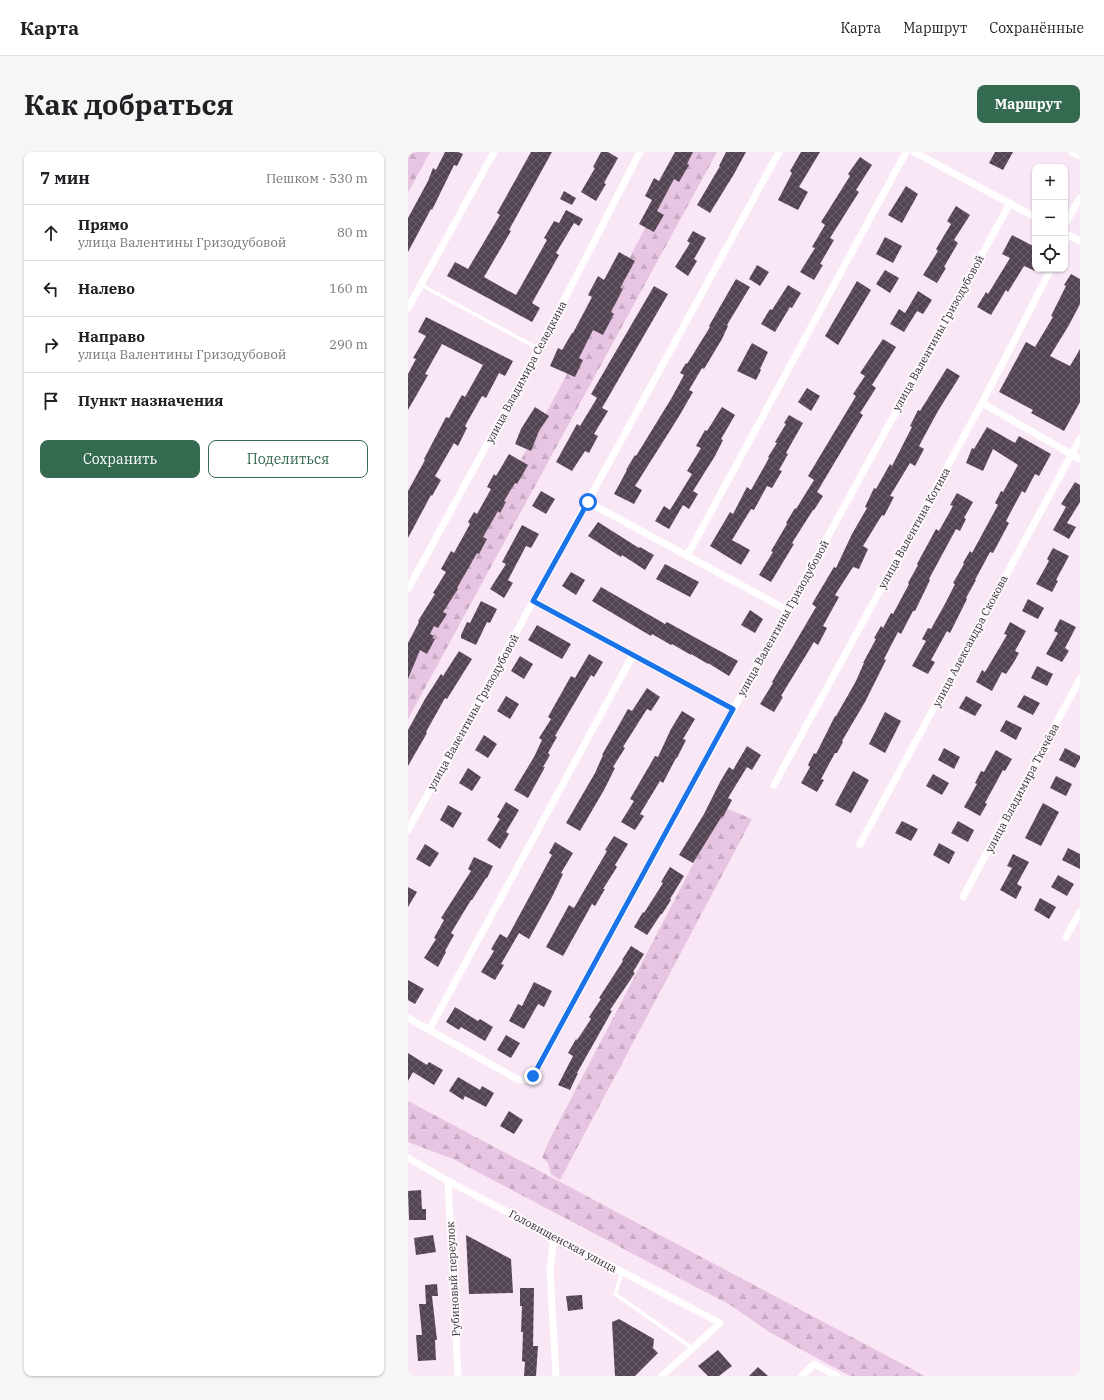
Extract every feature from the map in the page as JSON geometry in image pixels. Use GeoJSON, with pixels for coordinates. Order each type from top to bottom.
{"type":"FeatureCollection","features":[{"type":"Feature","properties":{"kind":"street"},"geometry":{"type":"LineString","coordinates":[[408,308],[494,152]]}},
{"type":"Feature","properties":{"kind":"street","name":"улица Владимира Селедкина"},"geometry":{"type":"LineString","coordinates":[[408,589],[539,349],[640,152]]}},
{"type":"Feature","properties":{"kind":"street","name":"улица Валентины Гризодубовой"},"geometry":{"type":"LineString","coordinates":[[408,830],[780,152]]}},
{"type":"Feature","properties":{"kind":"street"},"geometry":{"type":"LineString","coordinates":[[687,556],[906,152]]}},
{"type":"Feature","properties":{"kind":"street"},"geometry":{"type":"LineString","coordinates":[[914,152],[1032,215]]}},
{"type":"Feature","properties":{"kind":"street"},"geometry":{"type":"LineString","coordinates":[[1072,152],[1080,156]]}},
{"type":"Feature","properties":{"kind":"street"},"geometry":{"type":"LineString","coordinates":[[1068,219],[1080,198]]}},
{"type":"Feature","properties":{"kind":"street","name":"улица Валентины Гризодубовой"},"geometry":{"type":"LineString","coordinates":[[408,1018],[517,1079],[524,1081],[529,1080],[533,1076],[1010,203]]}},
{"type":"Feature","properties":{"kind":"street"},"geometry":{"type":"LineString","coordinates":[[1068,234],[1080,240]]}},
{"type":"Feature","properties":{"kind":"street","name":"улица Валентина Котика"},"geometry":{"type":"LineString","coordinates":[[774,785],[982,403],[1049,272]]}},
{"type":"Feature","properties":{"kind":"street"},"geometry":{"type":"LineString","coordinates":[[982,403],[1080,459]]}},
{"type":"Feature","properties":{"kind":"street","name":"улица Александра Скокова"},"geometry":{"type":"LineString","coordinates":[[860,844],[1080,439]]}},
{"type":"Feature","properties":{"kind":"street"},"geometry":{"type":"LineString","coordinates":[[588,502],[787,610]]}},
{"type":"Feature","properties":{"kind":"street"},"geometry":{"type":"LineString","coordinates":[[533,601],[733,709]]}},
{"type":"Feature","properties":{"kind":"street"},"geometry":{"type":"LineString","coordinates":[[429,1030],[633,655]]}},
{"type":"Feature","properties":{"kind":"street","name":"улица Владимира Ткачёва"},"geometry":{"type":"LineString","coordinates":[[963,896],[1080,679]]}},
{"type":"Feature","properties":{"kind":"street"},"geometry":{"type":"LineString","coordinates":[[1066,937],[1080,912]]}},
{"type":"Feature","properties":{"kind":"street","name":"Головищенская улица"},"geometry":{"type":"LineString","coordinates":[[408,1158],[448,1181],[720,1323],[692,1348]]}},
{"type":"Feature","properties":{"kind":"street","name":"Рубиновый переулок"},"geometry":{"type":"LineString","coordinates":[[448,1181],[458,1376]]}},
{"type":"Feature","properties":{"kind":"street"},"geometry":{"type":"LineString","coordinates":[[554,1237],[550,1270],[556,1376]]}},
{"type":"Feature","properties":{"kind":"street"},"geometry":{"type":"LineString","coordinates":[[662,1376],[692,1348]]}},
{"type":"Feature","properties":{"kind":"street"},"geometry":{"type":"LineString","coordinates":[[802,1376],[814,1364],[837,1376]]}},
{"type":"Feature","properties":{"kind":"lane"},"geometry":{"type":"LineString","coordinates":[[421,285],[539,349]]}},
{"type":"Feature","properties":{"kind":"lane"},"geometry":{"type":"LineString","coordinates":[[622,1272],[614,1294],[692,1348]]}},
{"type":"Feature","properties":{"kind":"green space"},"geometry":{"type":"Polygon","coordinates":[[[408,152],[430,152],[408,193],[408,152]]]}},
{"type":"Feature","properties":{"kind":"green space"},"geometry":{"type":"Polygon","coordinates":[[[686,152],[717,152],[408,719],[408,671],[686,152]]]}},
{"type":"Feature","properties":{"kind":"green space"},"geometry":{"type":"Polygon","coordinates":[[[723,807],[752,819],[560,1180],[551,1174],[548,1163],[542,1157],[723,807]]]}},
{"type":"Feature","properties":{"kind":"green space"},"geometry":{"type":"Polygon","coordinates":[[[408,1101],[925,1376],[850,1376],[769,1332],[732,1306],[453,1159],[408,1142],[408,1101]]]}},
{"type":"Feature","properties":{"kind":"building"},"geometry":{"type":"Polygon","coordinates":[[[445,152],[458,152],[463,154],[457,166],[454,165],[432,210],[431,209],[408,252],[408,218],[428,181],[433,168],[436,170],[445,152]]]}},
{"type":"Feature","properties":{"kind":"building"},"geometry":{"type":"Polygon","coordinates":[[[531,152],[552,152],[509,230],[511,231],[484,277],[516,295],[547,240],[544,238],[554,221],[559,223],[566,210],[583,219],[579,226],[574,223],[556,253],[559,255],[532,303],[540,308],[532,322],[447,276],[455,262],[468,269],[500,215],[497,213],[531,152]]]}},
{"type":"Feature","properties":{"kind":"building"},"geometry":{"type":"Polygon","coordinates":[[[601,152],[608,152],[618,158],[596,201],[581,192],[595,168],[593,167],[601,152]]]}},
{"type":"Feature","properties":{"kind":"building"},"geometry":{"type":"Polygon","coordinates":[[[675,152],[693,152],[687,164],[689,165],[679,182],[674,179],[657,211],[664,215],[654,232],[639,224],[652,200],[645,196],[654,178],[659,181],[675,152]]]}},
{"type":"Feature","properties":{"kind":"building"},"geometry":{"type":"Polygon","coordinates":[[[726,152],[746,152],[710,213],[697,205],[720,166],[726,152]]]}},
{"type":"Feature","properties":{"kind":"building"},"geometry":{"type":"Polygon","coordinates":[[[801,152],[820,152],[799,187],[808,192],[798,210],[778,200],[792,173],[790,171],[801,152]]]}},
{"type":"Feature","properties":{"kind":"building"},"geometry":{"type":"Polygon","coordinates":[[[995,152],[1013,152],[1003,170],[989,163],[995,152]]]}},
{"type":"Feature","properties":{"kind":"building"},"geometry":{"type":"Polygon","coordinates":[[[860,157],[872,165],[856,190],[859,192],[830,238],[834,240],[820,264],[823,265],[814,280],[800,272],[815,248],[812,247],[825,225],[821,222],[850,176],[848,174],[860,157]]]}},
{"type":"Feature","properties":{"kind":"building"},"geometry":{"type":"Polygon","coordinates":[[[906,186],[918,194],[902,223],[888,215],[906,186]]]}},
{"type":"Feature","properties":{"kind":"building"},"geometry":{"type":"Polygon","coordinates":[[[564,191],[576,198],[572,205],[560,199],[564,191]]]}},
{"type":"Feature","properties":{"kind":"building"},"geometry":{"type":"Polygon","coordinates":[[[956,206],[970,215],[954,240],[958,243],[944,267],[946,268],[937,283],[923,275],[938,251],[936,249],[951,224],[947,221],[956,206]]]}},
{"type":"Feature","properties":{"kind":"building"},"geometry":{"type":"Polygon","coordinates":[[[693,231],[706,238],[694,259],[697,261],[688,276],[675,267],[690,243],[687,241],[693,231]]]}},
{"type":"Feature","properties":{"kind":"building"},"geometry":{"type":"Polygon","coordinates":[[[1012,235],[1032,245],[1032,270],[1024,266],[1008,292],[1006,290],[991,315],[977,307],[986,292],[988,294],[1010,258],[1002,254],[1012,235]]]}},
{"type":"Feature","properties":{"kind":"building"},"geometry":{"type":"Polygon","coordinates":[[[885,237],[902,246],[893,263],[876,254],[885,237]]]}},
{"type":"Feature","properties":{"kind":"building"},"geometry":{"type":"Polygon","coordinates":[[[619,252],[635,261],[620,288],[623,289],[611,312],[614,314],[603,335],[593,330],[579,358],[583,360],[575,377],[550,366],[558,348],[562,350],[573,333],[592,297],[588,295],[598,276],[604,280],[619,252]]]}},
{"type":"Feature","properties":{"kind":"building"},"geometry":{"type":"Polygon","coordinates":[[[757,265],[769,272],[760,286],[749,279],[757,265]]]}},
{"type":"Feature","properties":{"kind":"building"},"geometry":{"type":"Polygon","coordinates":[[[885,270],[899,278],[890,293],[876,284],[885,270]]]}},
{"type":"Feature","properties":{"kind":"building"},"geometry":{"type":"Polygon","coordinates":[[[1071,274],[1080,279],[1080,304],[1050,356],[1070,366],[1080,349],[1080,402],[1064,431],[1031,413],[1033,410],[999,392],[1026,342],[1035,347],[1053,317],[1051,316],[1066,286],[1064,285],[1071,274]]]}},
{"type":"Feature","properties":{"kind":"building"},"geometry":{"type":"Polygon","coordinates":[[[736,279],[750,287],[727,325],[728,326],[722,339],[689,390],[693,392],[678,418],[635,486],[642,490],[634,504],[614,494],[635,455],[636,456],[671,399],[684,375],[680,373],[710,327],[709,326],[736,279]]]}},
{"type":"Feature","properties":{"kind":"building"},"geometry":{"type":"Polygon","coordinates":[[[857,281],[871,290],[838,345],[825,336],[857,281]]]}},
{"type":"Feature","properties":{"kind":"building"},"geometry":{"type":"Polygon","coordinates":[[[788,285],[801,293],[792,308],[790,307],[775,332],[761,324],[788,285]]]}},
{"type":"Feature","properties":{"kind":"building"},"geometry":{"type":"Polygon","coordinates":[[[654,286],[668,294],[602,408],[608,411],[594,434],[598,436],[589,453],[585,451],[572,471],[556,462],[577,424],[580,426],[597,398],[591,394],[654,286]]]}},
{"type":"Feature","properties":{"kind":"building"},"geometry":{"type":"Polygon","coordinates":[[[918,291],[932,300],[923,314],[917,311],[904,332],[890,324],[899,309],[905,313],[918,291]]]}},
{"type":"Feature","properties":{"kind":"building"},"geometry":{"type":"Polygon","coordinates":[[[426,317],[513,361],[505,376],[499,373],[486,398],[482,396],[465,426],[467,428],[458,446],[454,443],[435,476],[441,480],[432,496],[431,495],[408,538],[408,491],[446,417],[449,418],[462,395],[465,397],[483,365],[442,344],[425,374],[428,375],[408,410],[408,374],[416,359],[413,358],[426,336],[418,332],[426,317]]]}},
{"type":"Feature","properties":{"kind":"building"},"geometry":{"type":"Polygon","coordinates":[[[883,339],[896,347],[872,385],[876,388],[860,413],[863,415],[817,492],[823,496],[792,543],[794,544],[771,582],[759,575],[773,552],[771,551],[787,524],[786,523],[814,480],[808,476],[856,396],[853,394],[865,376],[860,373],[883,339]]]}},
{"type":"Feature","properties":{"kind":"building"},"geometry":{"type":"Polygon","coordinates":[[[752,343],[768,352],[756,380],[737,371],[752,343]]]}},
{"type":"Feature","properties":{"kind":"building"},"geometry":{"type":"Polygon","coordinates":[[[947,368],[960,376],[938,411],[919,446],[924,449],[915,466],[910,463],[890,496],[894,497],[884,516],[882,515],[863,546],[868,549],[859,569],[853,567],[835,595],[839,597],[823,626],[827,628],[818,645],[814,642],[781,696],[783,697],[774,712],[760,704],[816,607],[812,604],[834,567],[836,568],[852,534],[867,508],[865,507],[874,488],[876,489],[890,464],[892,466],[912,427],[910,426],[918,410],[920,411],[947,368]]]}},
{"type":"Feature","properties":{"kind":"building"},"geometry":{"type":"Polygon","coordinates":[[[807,388],[820,396],[811,411],[798,402],[807,388]]]}},
{"type":"Feature","properties":{"kind":"building"},"geometry":{"type":"Polygon","coordinates":[[[535,407],[549,416],[539,431],[531,451],[515,444],[521,429],[535,407]]]}},
{"type":"Feature","properties":{"kind":"building"},"geometry":{"type":"Polygon","coordinates":[[[722,407],[735,415],[721,439],[723,440],[715,456],[693,491],[698,494],[689,509],[683,505],[669,529],[655,521],[664,506],[670,510],[692,474],[687,471],[701,448],[696,446],[705,430],[707,431],[722,407]]]}},
{"type":"Feature","properties":{"kind":"building"},"geometry":{"type":"Polygon","coordinates":[[[789,415],[803,423],[786,453],[788,454],[779,470],[782,471],[772,488],[767,486],[754,510],[751,509],[732,540],[750,550],[741,565],[710,546],[730,512],[733,514],[747,487],[751,490],[777,443],[775,442],[786,424],[784,423],[789,415]]]}},
{"type":"Feature","properties":{"kind":"building"},"geometry":{"type":"Polygon","coordinates":[[[987,427],[1015,443],[1019,436],[1051,454],[1039,476],[1035,474],[1025,493],[1022,491],[1006,521],[1009,523],[993,553],[990,552],[950,633],[947,631],[931,660],[935,662],[928,674],[912,666],[926,641],[922,639],[928,628],[931,629],[946,602],[955,584],[953,583],[964,564],[963,563],[970,551],[972,553],[998,505],[995,503],[1001,491],[1003,492],[1018,465],[993,449],[983,471],[966,463],[972,448],[974,449],[987,427]]]}},
{"type":"Feature","properties":{"kind":"building"},"geometry":{"type":"Polygon","coordinates":[[[509,454],[528,465],[517,484],[515,483],[504,501],[506,502],[500,513],[498,511],[483,537],[487,539],[479,554],[477,553],[457,588],[458,589],[443,612],[447,614],[438,628],[434,626],[430,634],[434,636],[432,638],[435,639],[427,654],[420,650],[408,679],[408,643],[419,622],[418,621],[435,594],[433,593],[446,572],[441,569],[451,551],[454,553],[470,524],[468,522],[474,512],[477,514],[491,489],[487,487],[494,474],[496,476],[509,454]]]}},
{"type":"Feature","properties":{"kind":"building"},"geometry":{"type":"Polygon","coordinates":[[[1075,482],[1080,485],[1080,502],[1067,523],[1076,527],[1069,539],[1053,530],[1066,507],[1061,504],[1075,482]]]}},
{"type":"Feature","properties":{"kind":"building"},"geometry":{"type":"Polygon","coordinates":[[[541,491],[555,499],[546,514],[532,506],[541,491]]]}},
{"type":"Feature","properties":{"kind":"building"},"geometry":{"type":"Polygon","coordinates":[[[957,493],[973,502],[964,518],[966,519],[960,531],[956,529],[929,579],[930,580],[915,611],[913,611],[901,634],[898,632],[865,702],[821,779],[824,780],[817,792],[801,783],[810,767],[808,765],[814,753],[816,754],[835,716],[855,683],[863,663],[876,639],[874,638],[881,626],[883,628],[891,613],[893,614],[936,529],[939,531],[953,506],[950,505],[957,493]]]}},
{"type":"Feature","properties":{"kind":"building"},"geometry":{"type":"Polygon","coordinates":[[[598,522],[639,548],[640,547],[654,555],[645,570],[588,536],[598,522]]]}},
{"type":"Feature","properties":{"kind":"building"},"geometry":{"type":"Polygon","coordinates":[[[522,525],[539,534],[531,548],[526,546],[508,580],[513,583],[504,598],[490,589],[506,564],[502,562],[522,525]]]}},
{"type":"Feature","properties":{"kind":"building"},"geometry":{"type":"Polygon","coordinates":[[[1053,548],[1069,556],[1056,580],[1058,581],[1052,592],[1036,584],[1049,561],[1047,559],[1053,548]]]}},
{"type":"Feature","properties":{"kind":"building"},"geometry":{"type":"Polygon","coordinates":[[[665,564],[699,582],[690,597],[656,579],[665,564]]]}},
{"type":"Feature","properties":{"kind":"building"},"geometry":{"type":"Polygon","coordinates":[[[571,572],[585,580],[576,595],[562,586],[571,572]]]}},
{"type":"Feature","properties":{"kind":"building"},"geometry":{"type":"Polygon","coordinates":[[[601,587],[665,624],[667,622],[738,661],[729,676],[672,644],[671,645],[652,634],[651,636],[592,601],[601,587]]]}},
{"type":"Feature","properties":{"kind":"building"},"geometry":{"type":"Polygon","coordinates":[[[1028,599],[1044,608],[1038,619],[1022,611],[1028,599]]]}},
{"type":"Feature","properties":{"kind":"building"},"geometry":{"type":"Polygon","coordinates":[[[481,601],[497,609],[490,623],[487,622],[476,645],[461,638],[461,635],[467,622],[470,623],[481,601]]]}},
{"type":"Feature","properties":{"kind":"building"},"geometry":{"type":"Polygon","coordinates":[[[750,610],[763,619],[755,633],[741,625],[750,610]]]}},
{"type":"Feature","properties":{"kind":"building"},"geometry":{"type":"Polygon","coordinates":[[[1060,619],[1076,627],[1065,648],[1069,651],[1062,662],[1046,654],[1058,633],[1054,631],[1060,619]]]}},
{"type":"Feature","properties":{"kind":"building"},"geometry":{"type":"Polygon","coordinates":[[[1010,622],[1026,631],[1015,651],[1019,653],[1014,662],[1006,674],[1002,672],[992,691],[976,682],[982,670],[985,672],[1007,635],[1004,634],[1010,622]]]}},
{"type":"Feature","properties":{"kind":"building"},"geometry":{"type":"Polygon","coordinates":[[[537,625],[571,644],[562,659],[528,640],[537,625]]]}},
{"type":"Feature","properties":{"kind":"building"},"geometry":{"type":"Polygon","coordinates":[[[459,651],[472,659],[447,699],[445,698],[408,766],[408,730],[441,674],[443,676],[459,651]]]}},
{"type":"Feature","properties":{"kind":"building"},"geometry":{"type":"Polygon","coordinates":[[[589,654],[603,662],[594,677],[591,675],[555,736],[557,737],[548,753],[550,755],[543,767],[545,767],[528,798],[514,790],[534,757],[542,740],[539,738],[551,719],[548,717],[571,676],[575,678],[589,654]]]}},
{"type":"Feature","properties":{"kind":"building"},"geometry":{"type":"Polygon","coordinates":[[[520,656],[533,664],[524,679],[511,671],[520,656]]]}},
{"type":"Feature","properties":{"kind":"building"},"geometry":{"type":"Polygon","coordinates":[[[1037,666],[1053,674],[1047,686],[1031,678],[1037,666]]]}},
{"type":"Feature","properties":{"kind":"building"},"geometry":{"type":"Polygon","coordinates":[[[647,688],[660,697],[651,711],[647,709],[623,747],[625,748],[613,767],[615,768],[604,790],[580,831],[566,823],[595,773],[602,755],[628,709],[632,711],[647,688]]]}},
{"type":"Feature","properties":{"kind":"building"},"geometry":{"type":"Polygon","coordinates":[[[1024,695],[1040,703],[1033,715],[1017,707],[1024,695]]]}},
{"type":"Feature","properties":{"kind":"building"},"geometry":{"type":"Polygon","coordinates":[[[506,696],[519,704],[510,719],[497,711],[506,696]]]}},
{"type":"Feature","properties":{"kind":"building"},"geometry":{"type":"Polygon","coordinates":[[[966,696],[982,705],[975,716],[959,708],[966,696]]]}},
{"type":"Feature","properties":{"kind":"building"},"geometry":{"type":"Polygon","coordinates":[[[682,711],[695,719],[683,739],[686,740],[663,783],[660,781],[640,814],[644,816],[635,830],[621,822],[634,801],[630,799],[655,756],[658,757],[671,729],[682,711]]]}},
{"type":"Feature","properties":{"kind":"building"},"geometry":{"type":"Polygon","coordinates":[[[885,712],[901,721],[885,753],[869,744],[885,712]]]}},
{"type":"Feature","properties":{"kind":"building"},"geometry":{"type":"Polygon","coordinates":[[[1006,720],[1022,728],[1016,740],[1000,731],[1006,720]]]}},
{"type":"Feature","properties":{"kind":"building"},"geometry":{"type":"Polygon","coordinates":[[[484,735],[497,744],[488,758],[475,750],[484,735]]]}},
{"type":"Feature","properties":{"kind":"building"},"geometry":{"type":"Polygon","coordinates":[[[747,746],[761,755],[752,770],[747,767],[728,798],[732,800],[723,817],[722,816],[693,863],[679,855],[704,814],[729,767],[733,770],[747,746]]]}},
{"type":"Feature","properties":{"kind":"building"},"geometry":{"type":"Polygon","coordinates":[[[944,748],[960,757],[954,769],[938,760],[944,748]]]}},
{"type":"Feature","properties":{"kind":"building"},"geometry":{"type":"Polygon","coordinates":[[[1065,748],[1080,756],[1075,768],[1059,760],[1065,748]]]}},
{"type":"Feature","properties":{"kind":"building"},"geometry":{"type":"Polygon","coordinates":[[[996,750],[1012,759],[1005,771],[1003,770],[985,803],[987,804],[980,816],[964,807],[977,784],[975,783],[981,771],[984,772],[996,750]]]}},
{"type":"Feature","properties":{"kind":"building"},"geometry":{"type":"Polygon","coordinates":[[[468,768],[481,777],[472,791],[459,783],[468,768]]]}},
{"type":"Feature","properties":{"kind":"building"},"geometry":{"type":"Polygon","coordinates":[[[853,771],[869,780],[851,813],[835,805],[853,771]]]}},
{"type":"Feature","properties":{"kind":"building"},"geometry":{"type":"Polygon","coordinates":[[[933,774],[949,783],[942,795],[926,786],[933,774]]]}},
{"type":"Feature","properties":{"kind":"building"},"geometry":{"type":"Polygon","coordinates":[[[1056,776],[1072,784],[1066,796],[1050,788],[1056,776]]]}},
{"type":"Feature","properties":{"kind":"building"},"geometry":{"type":"Polygon","coordinates":[[[506,802],[519,810],[506,832],[509,834],[500,849],[487,840],[500,819],[497,817],[506,802]]]}},
{"type":"Feature","properties":{"kind":"building"},"geometry":{"type":"Polygon","coordinates":[[[1043,803],[1059,812],[1041,846],[1025,838],[1043,803]]]}},
{"type":"Feature","properties":{"kind":"building"},"geometry":{"type":"Polygon","coordinates":[[[448,805],[462,813],[453,828],[440,820],[448,805]]]}},
{"type":"Feature","properties":{"kind":"building"},"geometry":{"type":"Polygon","coordinates":[[[902,821],[918,829],[911,841],[895,833],[902,821]]]}},
{"type":"Feature","properties":{"kind":"building"},"geometry":{"type":"Polygon","coordinates":[[[958,821],[974,830],[968,842],[951,833],[958,821]]]}},
{"type":"Feature","properties":{"kind":"building"},"geometry":{"type":"Polygon","coordinates":[[[614,836],[628,844],[615,865],[617,867],[603,889],[605,889],[595,906],[592,904],[563,956],[546,947],[569,905],[574,908],[614,836]]]}},
{"type":"Feature","properties":{"kind":"building"},"geometry":{"type":"Polygon","coordinates":[[[555,842],[573,853],[561,873],[563,874],[552,897],[529,939],[519,933],[501,964],[504,965],[495,980],[481,972],[494,951],[491,949],[500,934],[507,938],[552,855],[549,853],[555,842]]]}},
{"type":"Feature","properties":{"kind":"building"},"geometry":{"type":"Polygon","coordinates":[[[939,843],[955,852],[949,864],[933,855],[939,843]]]}},
{"type":"Feature","properties":{"kind":"building"},"geometry":{"type":"Polygon","coordinates":[[[425,844],[439,853],[430,867],[416,859],[425,844]]]}},
{"type":"Feature","properties":{"kind":"building"},"geometry":{"type":"Polygon","coordinates":[[[1068,848],[1080,854],[1080,869],[1062,860],[1068,848]]]}},
{"type":"Feature","properties":{"kind":"building"},"geometry":{"type":"Polygon","coordinates":[[[1013,854],[1029,862],[1017,884],[1022,887],[1016,899],[1000,890],[1012,868],[1007,866],[1013,854]]]}},
{"type":"Feature","properties":{"kind":"building"},"geometry":{"type":"Polygon","coordinates":[[[474,857],[493,866],[487,878],[471,900],[451,933],[454,935],[438,967],[424,958],[436,939],[434,938],[444,920],[441,918],[471,871],[468,869],[474,857]]]}},
{"type":"Feature","properties":{"kind":"building"},"geometry":{"type":"Polygon","coordinates":[[[670,867],[684,876],[670,899],[671,900],[647,935],[634,927],[663,883],[661,882],[670,867]]]}},
{"type":"Feature","properties":{"kind":"building"},"geometry":{"type":"Polygon","coordinates":[[[1058,875],[1074,884],[1067,896],[1051,887],[1058,875]]]}},
{"type":"Feature","properties":{"kind":"building"},"geometry":{"type":"Polygon","coordinates":[[[408,887],[417,892],[408,907],[408,887]]]}},
{"type":"Feature","properties":{"kind":"building"},"geometry":{"type":"Polygon","coordinates":[[[1040,898],[1056,907],[1049,919],[1034,910],[1040,898]]]}},
{"type":"Feature","properties":{"kind":"building"},"geometry":{"type":"Polygon","coordinates":[[[631,946],[644,954],[633,972],[635,973],[610,1010],[612,1011],[577,1073],[570,1090],[558,1085],[573,1056],[568,1053],[576,1039],[577,1040],[591,1019],[589,1017],[601,999],[599,998],[631,946]]]}},
{"type":"Feature","properties":{"kind":"building"},"geometry":{"type":"Polygon","coordinates":[[[408,980],[424,989],[415,1004],[408,1000],[408,980]]]}},
{"type":"Feature","properties":{"kind":"building"},"geometry":{"type":"Polygon","coordinates":[[[534,982],[552,991],[544,1007],[538,1004],[524,1029],[509,1021],[518,1004],[522,1006],[534,982]]]}},
{"type":"Feature","properties":{"kind":"building"},"geometry":{"type":"Polygon","coordinates":[[[455,1007],[478,1021],[480,1019],[493,1027],[485,1041],[461,1027],[459,1030],[446,1022],[455,1007]]]}},
{"type":"Feature","properties":{"kind":"building"},"geometry":{"type":"Polygon","coordinates":[[[506,1035],[520,1043],[511,1058],[497,1050],[506,1035]]]}},
{"type":"Feature","properties":{"kind":"building"},"geometry":{"type":"Polygon","coordinates":[[[408,1053],[427,1065],[429,1062],[443,1070],[434,1085],[413,1072],[408,1081],[408,1053]]]}},
{"type":"Feature","properties":{"kind":"building"},"geometry":{"type":"Polygon","coordinates":[[[458,1077],[480,1090],[482,1086],[494,1093],[486,1107],[465,1096],[463,1100],[449,1091],[458,1077]]]}},
{"type":"Feature","properties":{"kind":"building"},"geometry":{"type":"Polygon","coordinates":[[[509,1111],[523,1120],[514,1134],[500,1126],[509,1111]]]}},
{"type":"Feature","properties":{"kind":"building"},"geometry":{"type":"Polygon","coordinates":[[[421,1190],[422,1209],[426,1209],[426,1220],[409,1220],[408,1191],[421,1190]]]}},
{"type":"Feature","properties":{"kind":"building"},"geometry":{"type":"Polygon","coordinates":[[[433,1235],[436,1252],[416,1255],[414,1238],[433,1235]]]}},
{"type":"Feature","properties":{"kind":"building"},"geometry":{"type":"Polygon","coordinates":[[[466,1235],[511,1259],[513,1293],[469,1294],[466,1235]]]}},
{"type":"Feature","properties":{"kind":"building"},"geometry":{"type":"Polygon","coordinates":[[[437,1284],[438,1296],[432,1296],[437,1340],[435,1340],[436,1360],[418,1361],[416,1335],[422,1335],[419,1304],[426,1304],[425,1285],[437,1284]]]}},
{"type":"Feature","properties":{"kind":"building"},"geometry":{"type":"Polygon","coordinates":[[[520,1288],[534,1288],[533,1346],[538,1346],[536,1376],[524,1376],[525,1362],[522,1361],[523,1332],[521,1332],[522,1306],[520,1306],[520,1288]]]}},
{"type":"Feature","properties":{"kind":"building"},"geometry":{"type":"Polygon","coordinates":[[[582,1295],[583,1309],[568,1311],[566,1296],[582,1295]]]}},
{"type":"Feature","properties":{"kind":"building"},"geometry":{"type":"Polygon","coordinates":[[[619,1319],[654,1339],[653,1348],[658,1353],[635,1376],[615,1376],[612,1322],[619,1319]]]}},
{"type":"Feature","properties":{"kind":"building"},"geometry":{"type":"Polygon","coordinates":[[[718,1350],[732,1366],[719,1376],[708,1376],[698,1366],[718,1350]]]}},
{"type":"Feature","properties":{"kind":"building"},"geometry":{"type":"Polygon","coordinates":[[[758,1367],[768,1376],[749,1376],[758,1367]]]}},
{"type":"Feature","properties":{"kind":"route"},"geometry":{"type":"LineString","coordinates":[[533,1076],[733,709],[533,601],[588,502]]}}]}
